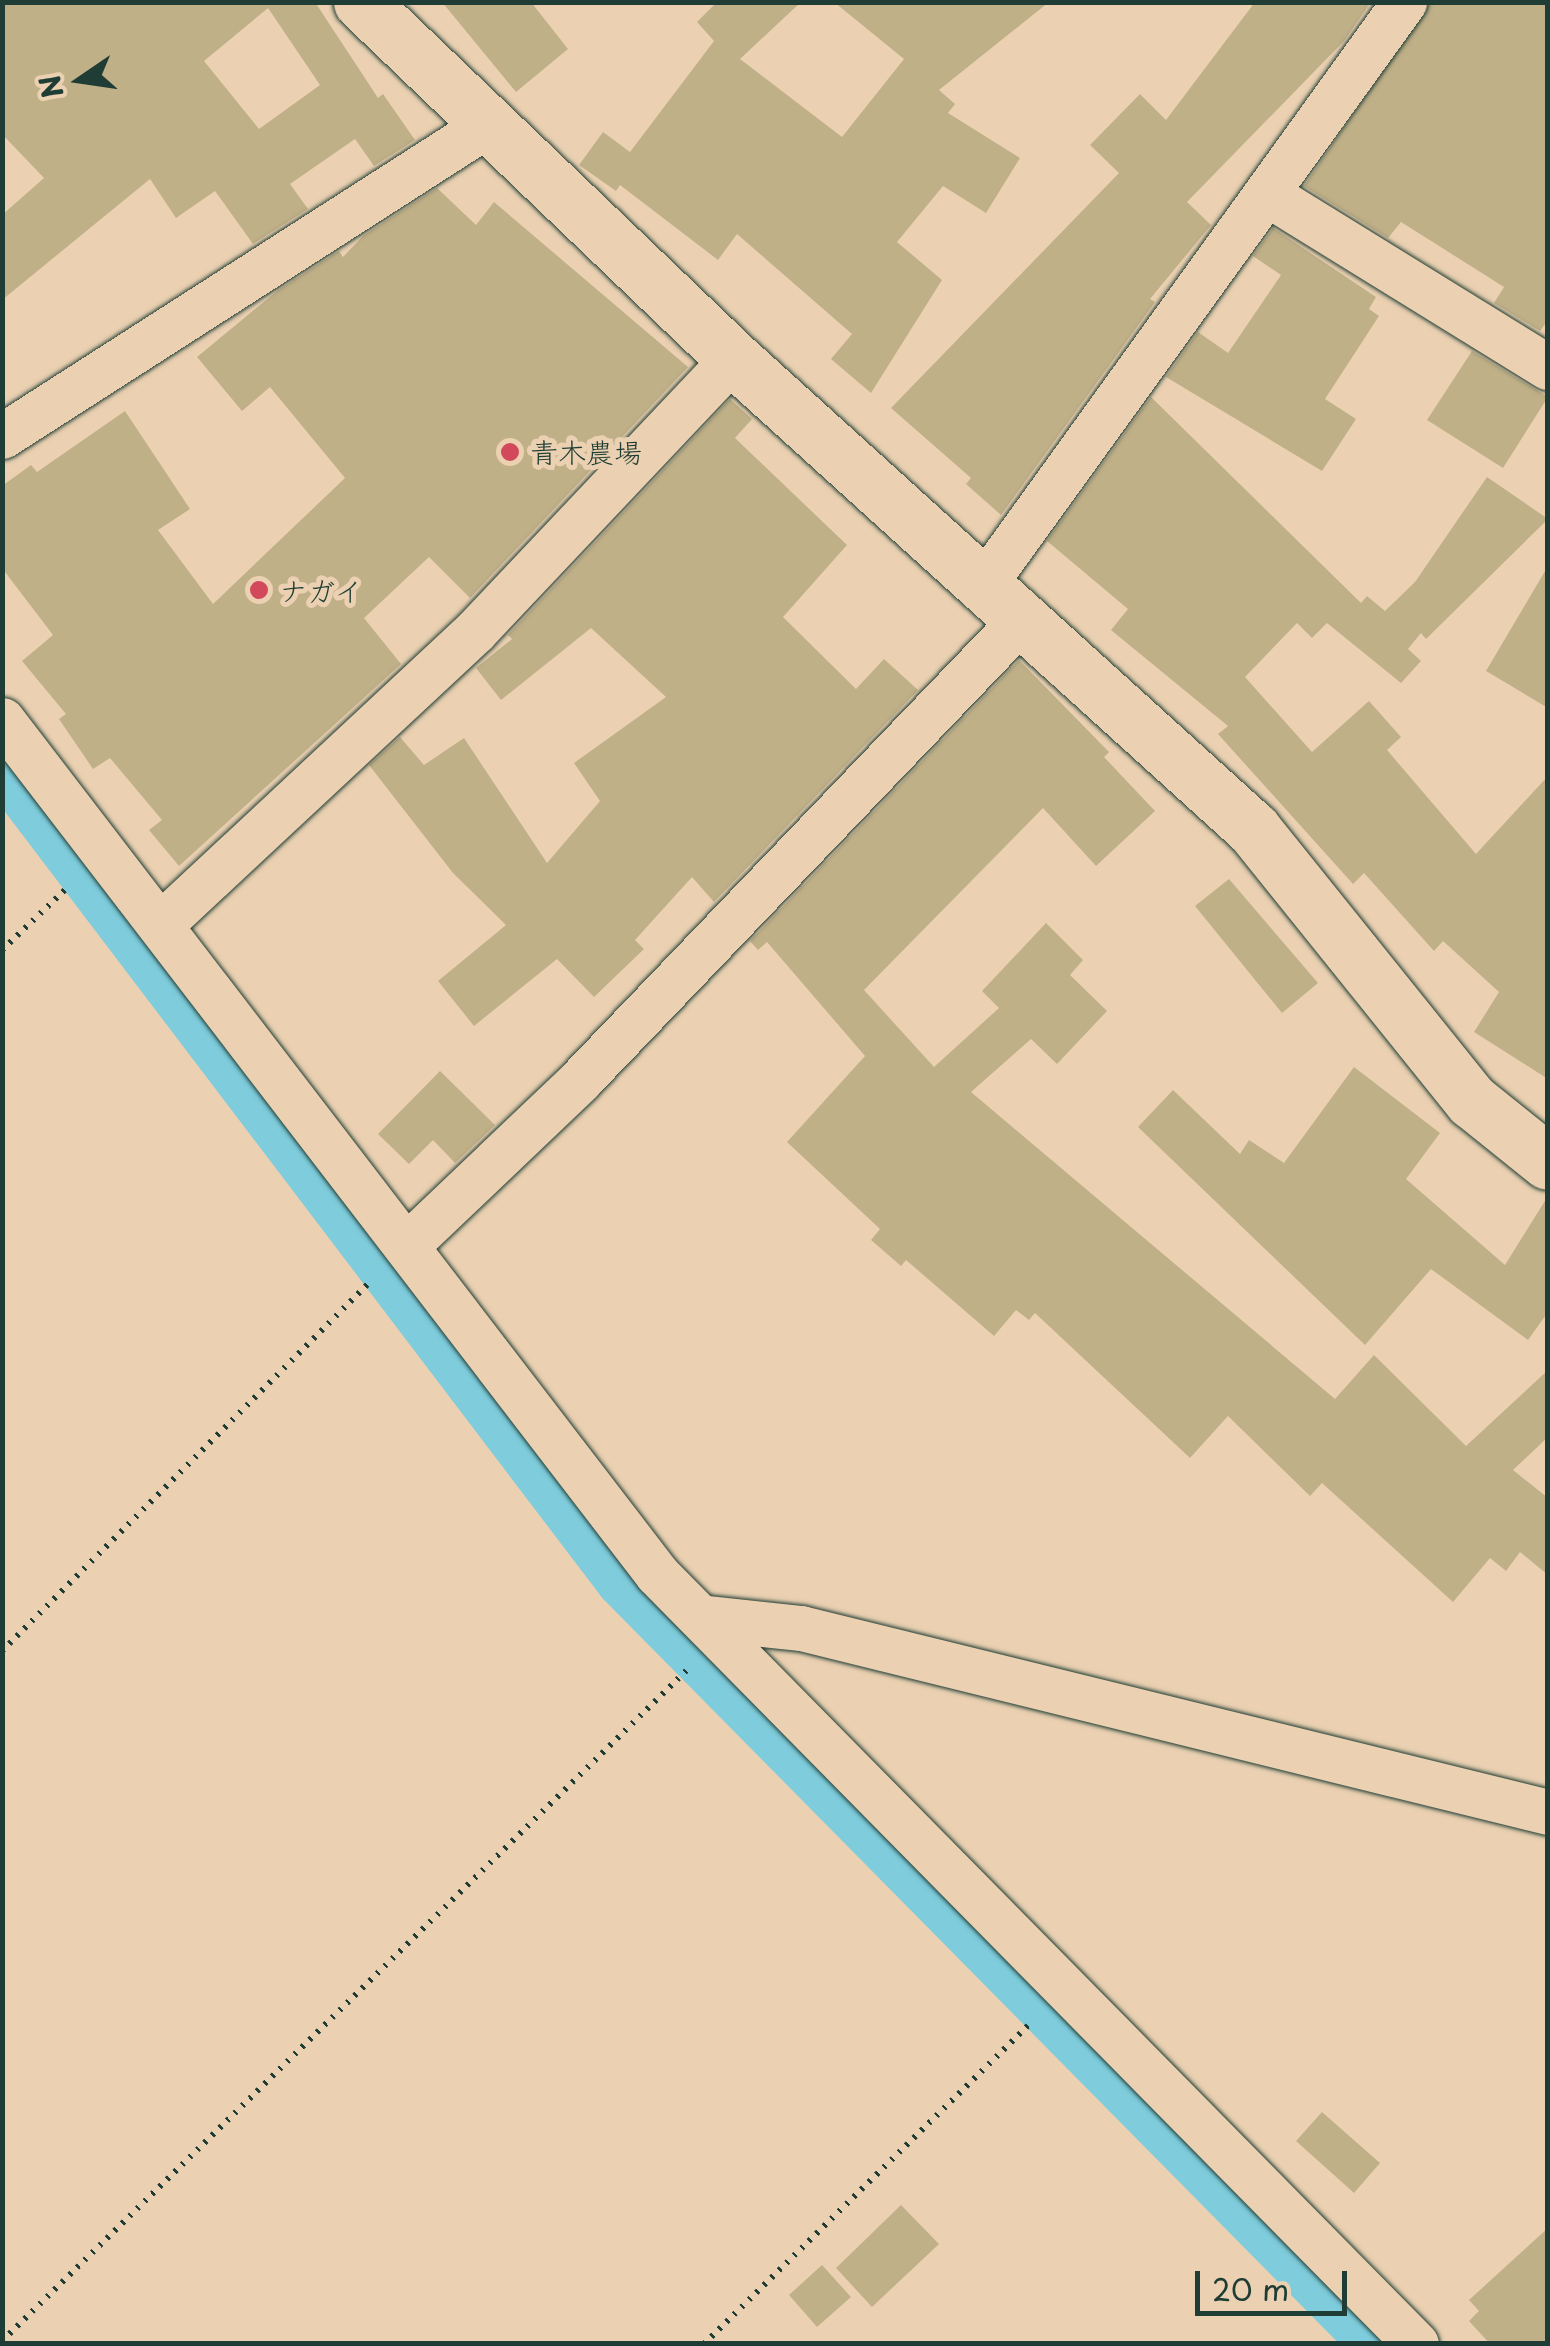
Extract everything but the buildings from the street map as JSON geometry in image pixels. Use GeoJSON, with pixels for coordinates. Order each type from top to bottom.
{"type":"FeatureCollection","features":[{"type":"Feature","properties":{"kind":"street"},"geometry":{"type":"LineString","coordinates":[[406,1245],[580,1080],[1003,601],[1269,195],[1404,2]]}},
{"type":"Feature","properties":{"kind":"street"},"geometry":{"type":"LineString","coordinates":[[378,8],[487,124],[733,358],[1253,829],[1472,1101],[1548,1162]]}},
{"type":"Feature","properties":{"kind":"street"},"geometry":{"type":"LineString","coordinates":[[2,436],[487,124]]}},
{"type":"Feature","properties":{"kind":"street"},"geometry":{"type":"LineString","coordinates":[[1269,195],[1548,367]]}},
{"type":"Feature","properties":{"kind":"street"},"geometry":{"type":"LineString","coordinates":[[162,924],[476,630],[733,358]]}},
{"type":"Feature","properties":{"kind":"street"},"geometry":{"type":"LineString","coordinates":[[2,720],[657,1574],[714,1626],[1061,1987],[1416,2344]]}},
{"type":"Feature","properties":{"kind":"street"},"geometry":{"type":"LineString","coordinates":[[714,1626],[801,1628],[1548,1812]]}},
{"type":"Feature","properties":{"kind":"path"},"geometry":{"type":"LineString","coordinates":[[2,950],[103,854]]}},
{"type":"Feature","properties":{"kind":"path"},"geometry":{"type":"LineString","coordinates":[[2,1651],[406,1245]]}},
{"type":"Feature","properties":{"kind":"path"},"geometry":{"type":"LineString","coordinates":[[2,2342],[714,1626]]}},
{"type":"Feature","properties":{"kind":"path"},"geometry":{"type":"LineString","coordinates":[[704,2344],[1017,2040],[1061,1987]]}},
{"type":"Feature","properties":{"kind":"waterway"},"geometry":{"type":"LineString","coordinates":[[2,765],[622,1581],[1376,2344]]}},
{"type":"Feature","properties":{"kind":"place","name":"青木農場"},"geometry":{"type":"Point","coordinates":[510,452]}},
{"type":"Feature","properties":{"kind":"place","name":"ナガイ"},"geometry":{"type":"Point","coordinates":[259,590]}}]}
